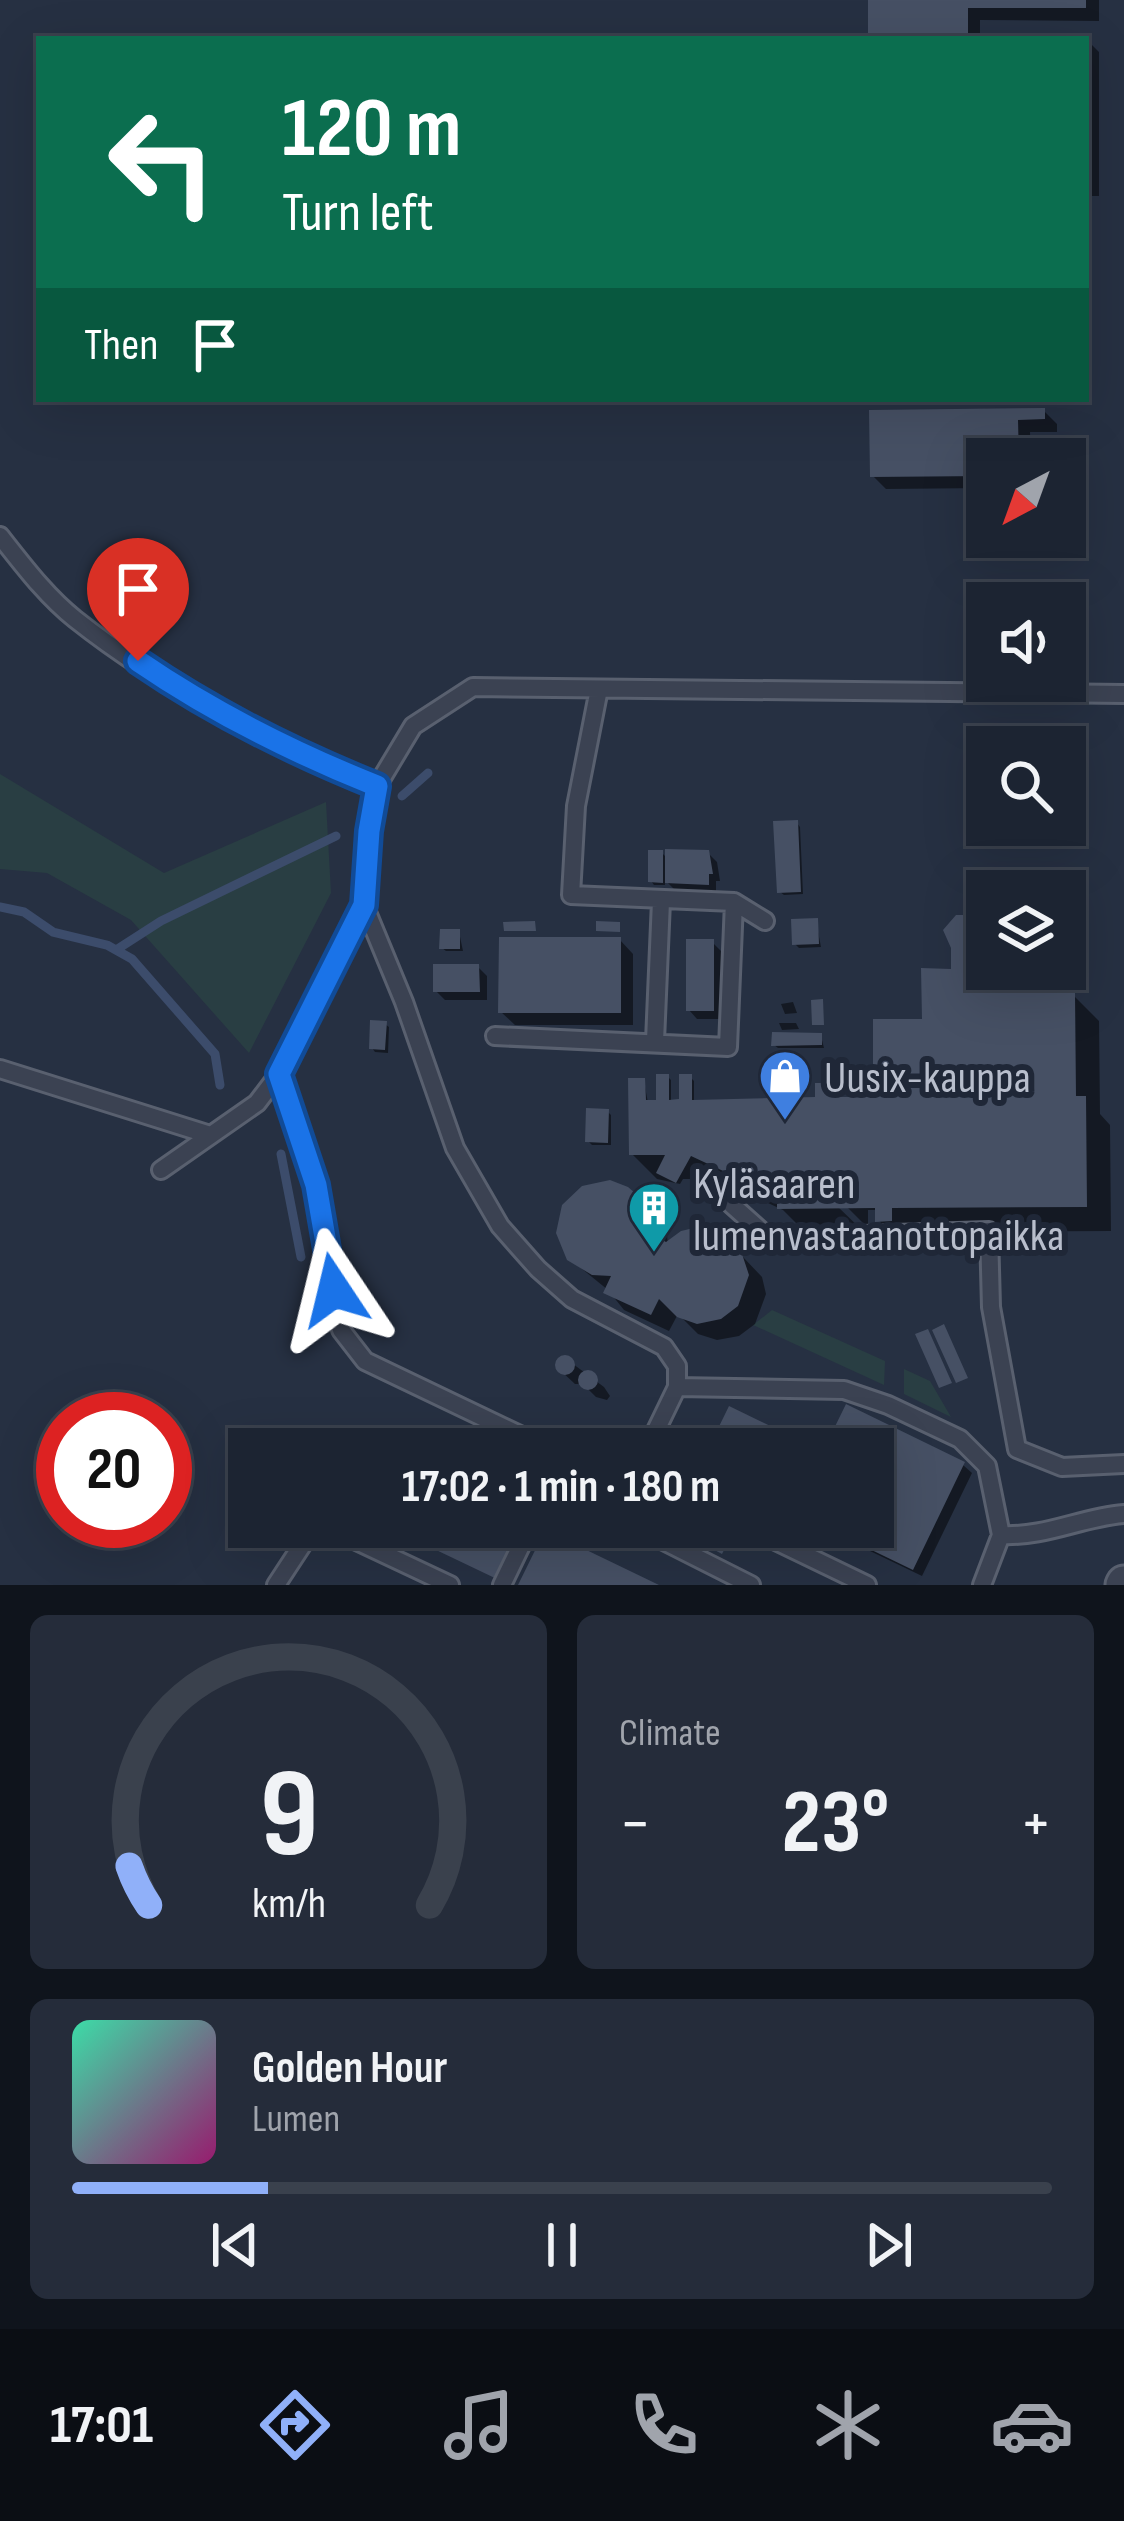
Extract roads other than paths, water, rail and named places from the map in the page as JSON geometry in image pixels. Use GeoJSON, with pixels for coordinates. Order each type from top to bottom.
{"type":"FeatureCollection","features":[{"type":"Feature","properties":{"kind":"lane"},"geometry":{"type":"LineString","coordinates":[[0,536],[74,618],[170,683],[296,753],[377,786]]}},
{"type":"Feature","properties":{"kind":"lane"},"geometry":{"type":"LineString","coordinates":[[161,1170],[257,1102],[279,1074],[364,905],[377,786],[412,726],[473,687],[1124,694]]}},
{"type":"Feature","properties":{"kind":"lane"},"geometry":{"type":"LineString","coordinates":[[599,688],[572,831],[571,895],[734,902],[765,921]]}},
{"type":"Feature","properties":{"kind":"lane"},"geometry":{"type":"LineString","coordinates":[[655,1041],[661,901]]}},
{"type":"Feature","properties":{"kind":"lane"},"geometry":{"type":"LineString","coordinates":[[495,1036],[728,1047],[734,902]]}},
{"type":"Feature","properties":{"kind":"lane"},"geometry":{"type":"LineString","coordinates":[[364,905],[455,1148],[500,1226],[572,1299],[664,1347],[677,1366],[677,1388],[657,1428]]}},
{"type":"Feature","properties":{"kind":"lane"},"geometry":{"type":"LineString","coordinates":[[0,1070],[210,1135]]}},
{"type":"Feature","properties":{"kind":"lane"},"geometry":{"type":"LineString","coordinates":[[279,1074],[316,1185],[341,1330],[365,1361],[505,1428]]}},
{"type":"Feature","properties":{"kind":"lane"},"geometry":{"type":"LineString","coordinates":[[732,1205],[769,1238],[989,1231],[991,1307],[1017,1449],[1062,1467],[1124,1464]]}},
{"type":"Feature","properties":{"kind":"lane"},"geometry":{"type":"LineString","coordinates":[[677,1388],[844,1390],[960,1439],[987,1466],[1001,1534],[982,1585]]}},
{"type":"Feature","properties":{"kind":"lane"},"geometry":{"type":"LineString","coordinates":[[1001,1534],[1034,1536],[1082,1519],[1124,1514]]}},
{"type":"Feature","properties":{"kind":"lane"},"geometry":{"type":"LineString","coordinates":[[276,1585],[300,1548]]}},
{"type":"Feature","properties":{"kind":"lane"},"geometry":{"type":"LineString","coordinates":[[372,1548],[450,1585]]}},
{"type":"Feature","properties":{"kind":"lane"},"geometry":{"type":"LineString","coordinates":[[502,1585],[520,1548]]}},
{"type":"Feature","properties":{"kind":"lane"},"geometry":{"type":"LineString","coordinates":[[678,1548],[751,1585]]}},
{"type":"Feature","properties":{"kind":"lane"},"geometry":{"type":"LineString","coordinates":[[791,1548],[868,1585]]}},
{"type":"Feature","properties":{"kind":"waterway"},"geometry":{"type":"LineString","coordinates":[[402,796],[428,773]]}},
{"type":"Feature","properties":{"kind":"waterway"},"geometry":{"type":"LineString","coordinates":[[116,950],[161,921],[336,836]]}},
{"type":"Feature","properties":{"kind":"waterway"},"geometry":{"type":"LineString","coordinates":[[0,907],[24,912],[53,932],[107,945],[132,959],[215,1054],[220,1085]]}},
{"type":"Feature","properties":{"kind":"waterway"},"geometry":{"type":"LineString","coordinates":[[281,1154],[301,1257]]}},
{"type":"Feature","properties":{"kind":"place","name":"Uusix-kauppa"},"geometry":{"type":"Point","coordinates":[785,1122]}},
{"type":"Feature","properties":{"kind":"place","name":"Kyläsaaren lumenvastaanottopaikka"},"geometry":{"type":"Point","coordinates":[654,1254]}}]}
